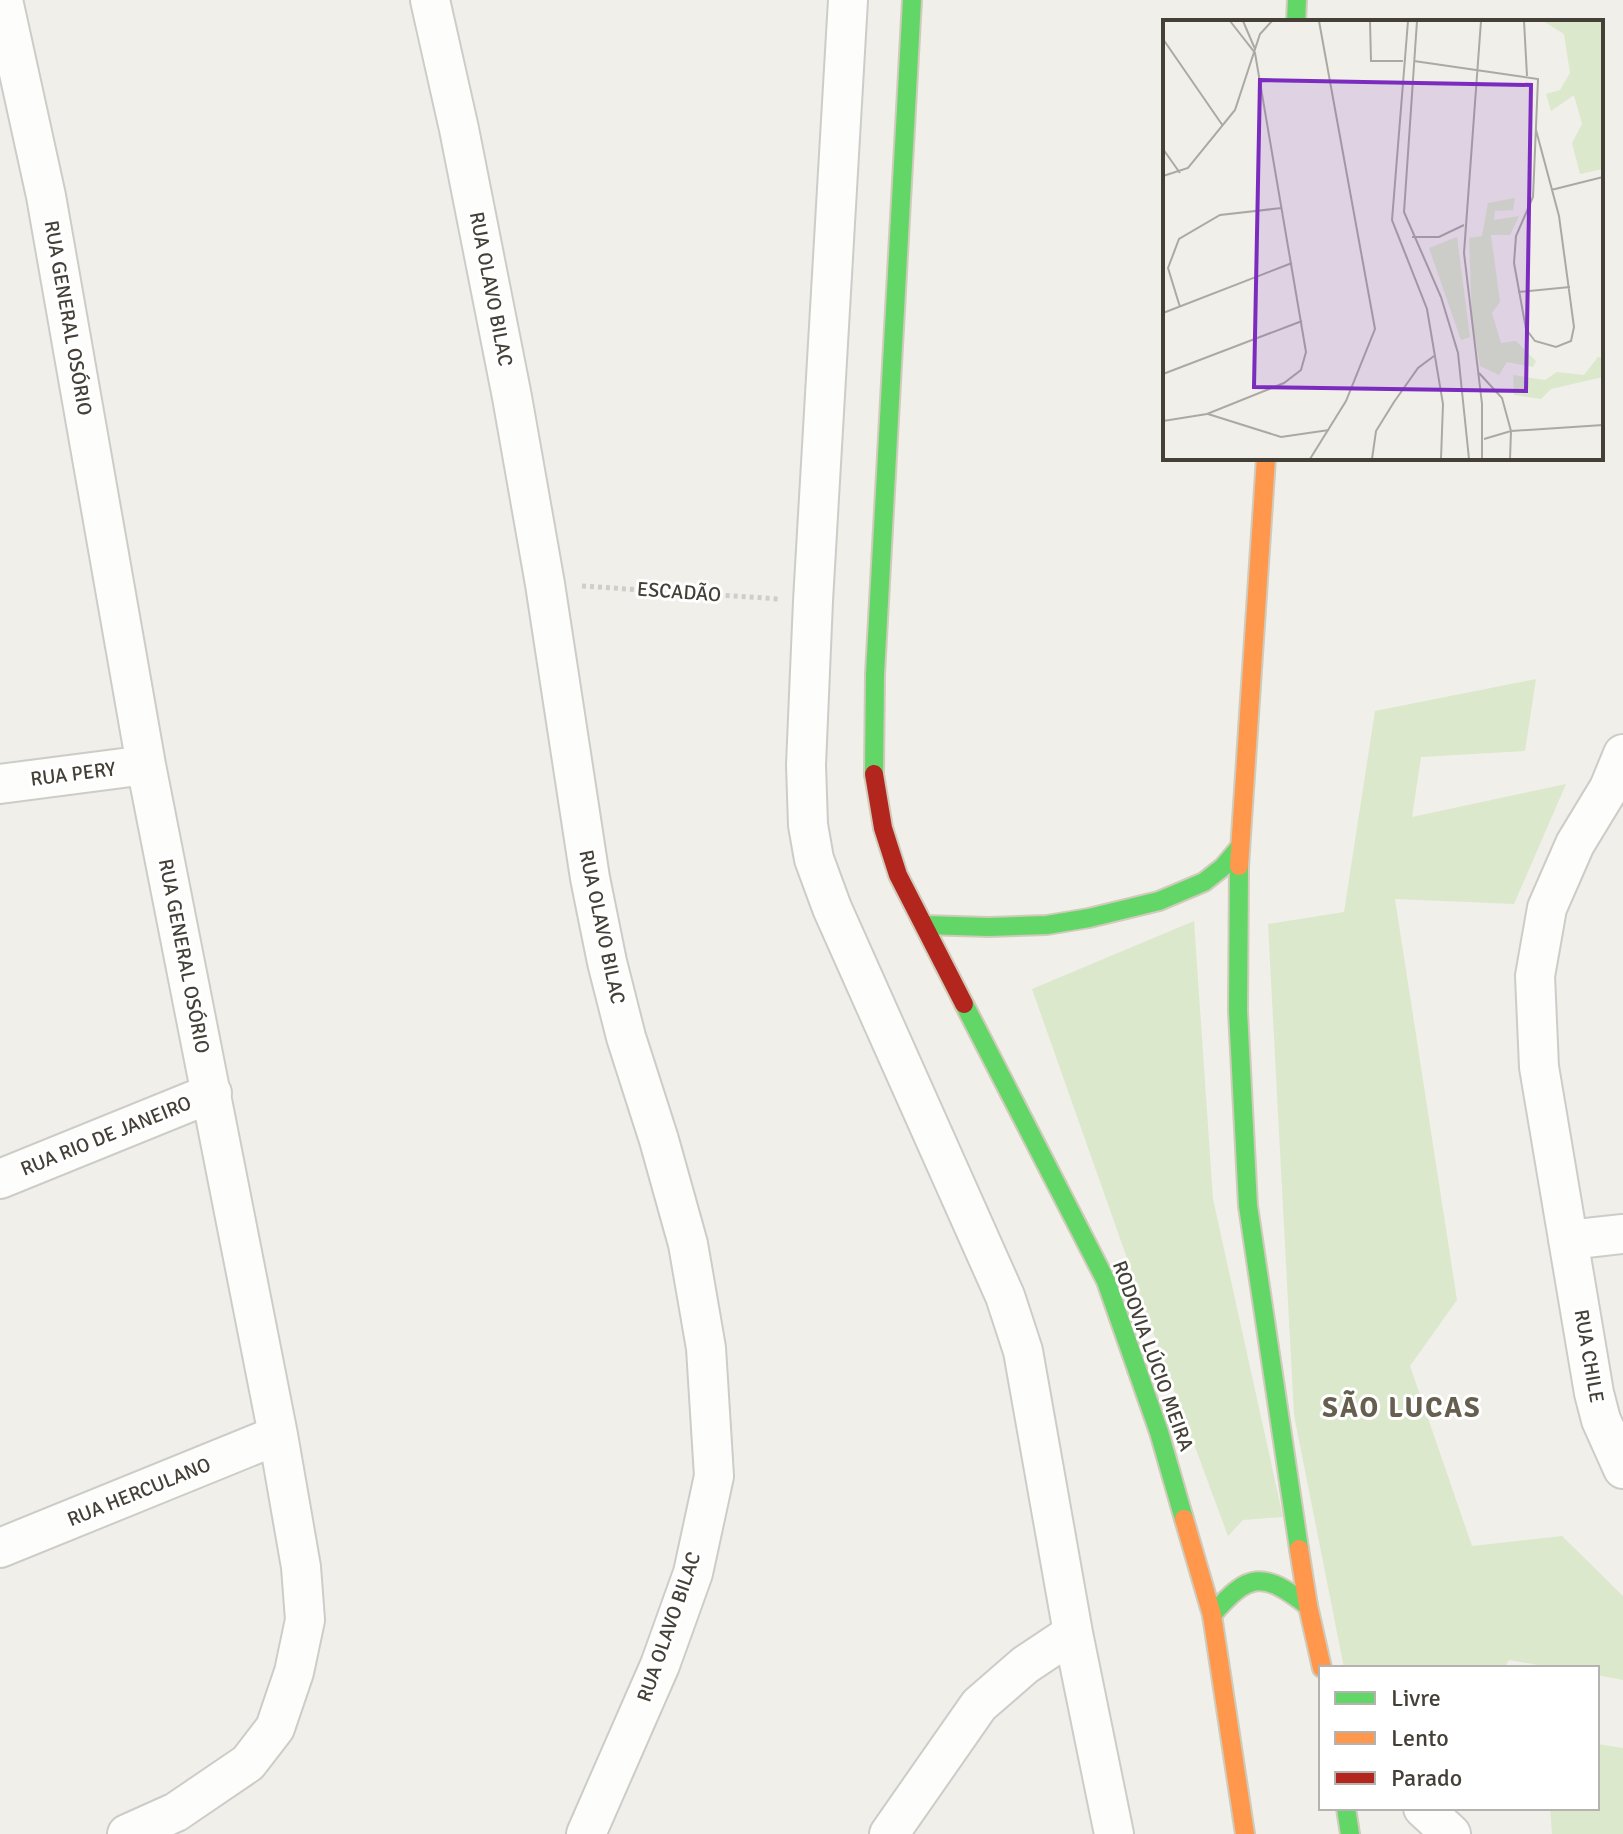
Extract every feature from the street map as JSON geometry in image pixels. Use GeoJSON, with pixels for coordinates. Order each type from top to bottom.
{"type":"FeatureCollection","features":[{"type":"Feature","properties":{"kind":"main road","name":"RODOVIA LÚCIO MEIRA"},"geometry":{"type":"LineString","coordinates":[[912,0],[875,674],[874,774],[883,828],[898,875],[1106,1281],[1159,1432],[1212,1615],[1245,1834]]}},
{"type":"Feature","properties":{"kind":"main road"},"geometry":{"type":"LineString","coordinates":[[1296,20],[1297,0]]}},
{"type":"Feature","properties":{"kind":"main road"},"geometry":{"type":"LineString","coordinates":[[1266,460],[1239,848],[1238,1011],[1248,1206],[1308,1606],[1322,1666]]}},
{"type":"Feature","properties":{"kind":"main road"},"geometry":{"type":"LineString","coordinates":[[924,925],[1047,925],[1159,901],[1204,882],[1223,867],[1239,848]]}},
{"type":"Feature","properties":{"kind":"main road"},"geometry":{"type":"LineString","coordinates":[[1212,1615],[1230,1593],[1246,1583],[1264,1580],[1286,1588],[1308,1606]]}},
{"type":"Feature","properties":{"kind":"main road"},"geometry":{"type":"LineString","coordinates":[[1346,1810],[1350,1834]]}},
{"type":"Feature","properties":{"kind":"street","name":"RUA GENERAL OSÓRIO"},"geometry":{"type":"LineString","coordinates":[[3,0],[46,196],[146,765],[278,1435],[301,1567],[305,1620],[294,1672],[275,1728],[248,1763],[176,1812],[127,1834]]}},
{"type":"Feature","properties":{"kind":"street","name":"RUA OLAVO BILAC"},"geometry":{"type":"LineString","coordinates":[[430,0],[512,397],[545,584],[590,878],[607,962],[626,1037],[688,1244],[706,1348],[714,1476],[693,1573],[660,1665],[586,1834]]}},
{"type":"Feature","properties":{"kind":"street"},"geometry":{"type":"LineString","coordinates":[[848,0],[813,601],[806,765],[808,825],[814,859],[832,908],[1009,1310],[1023,1351],[1073,1633],[1114,1834]]}},
{"type":"Feature","properties":{"kind":"street","name":"RUA CHILE"},"geometry":{"type":"LineString","coordinates":[[1623,754],[1609,788],[1575,844],[1547,908],[1535,976],[1539,1067],[1594,1393],[1601,1420],[1623,1469]]}},
{"type":"Feature","properties":{"kind":"street","name":"RUA PERY"},"geometry":{"type":"LineString","coordinates":[[0,784],[146,765]]}},
{"type":"Feature","properties":{"kind":"street","name":"RUA RIO DE JANEIRO"},"geometry":{"type":"LineString","coordinates":[[0,1179],[212,1093]]}},
{"type":"Feature","properties":{"kind":"street"},"geometry":{"type":"LineString","coordinates":[[1568,1240],[1623,1234]]}},
{"type":"Feature","properties":{"kind":"street","name":"RUA HERCULANO"},"geometry":{"type":"LineString","coordinates":[[0,1548],[278,1435]]}},
{"type":"Feature","properties":{"kind":"street"},"geometry":{"type":"LineString","coordinates":[[889,1834],[979,1705],[1025,1665],[1073,1633]]}},
{"type":"Feature","properties":{"kind":"street"},"geometry":{"type":"LineString","coordinates":[[1425,1810],[1451,1834]]}},
{"type":"Feature","properties":{"kind":"path","name":"ESCADÃO"},"geometry":{"type":"LineString","coordinates":[[545,584],[813,601]]}},
{"type":"Feature","properties":{"kind":"green space"},"geometry":{"type":"Polygon","coordinates":[[[1536,679],[1525,751],[1421,757],[1412,817],[1566,784],[1514,904],[1395,899],[1457,1300],[1410,1366],[1472,1546],[1562,1536],[1623,1596],[1623,1680],[1599,1675],[1599,1666],[1544,1666],[1509,1660],[1505,1666],[1344,1666],[1294,1415],[1268,924],[1344,912],[1375,711],[1536,679]]]}},
{"type":"Feature","properties":{"kind":"green space"},"geometry":{"type":"Polygon","coordinates":[[[1194,921],[1213,1199],[1283,1517],[1243,1520],[1228,1536],[1032,989],[1194,921]]]}},
{"type":"Feature","properties":{"kind":"green space"},"geometry":{"type":"Polygon","coordinates":[[[1599,1744],[1623,1748],[1623,1834],[1552,1834],[1550,1810],[1599,1810],[1599,1744]]]}},
{"type":"Feature","properties":{"kind":"traffic: fast"},"geometry":{"type":"LineString","coordinates":[[874,774],[875,674],[912,0]]}},
{"type":"Feature","properties":{"kind":"traffic: fast"},"geometry":{"type":"LineString","coordinates":[[1296,20],[1297,0]]}},
{"type":"Feature","properties":{"kind":"traffic: fast"},"geometry":{"type":"LineString","coordinates":[[924,925],[1047,925],[1159,901],[1204,882],[1223,867],[1239,848]]}},
{"type":"Feature","properties":{"kind":"traffic: fast"},"geometry":{"type":"LineString","coordinates":[[1239,866],[1238,1011],[1248,1206],[1299,1549]]}},
{"type":"Feature","properties":{"kind":"traffic: fast"},"geometry":{"type":"LineString","coordinates":[[964,1004],[1106,1281],[1159,1432],[1184,1519]]}},
{"type":"Feature","properties":{"kind":"traffic: fast"},"geometry":{"type":"LineString","coordinates":[[1212,1615],[1236,1591],[1257,1581],[1279,1587],[1308,1606]]}},
{"type":"Feature","properties":{"kind":"traffic: fast"},"geometry":{"type":"LineString","coordinates":[[1346,1810],[1350,1834]]}},
{"type":"Feature","properties":{"kind":"traffic: slow"},"geometry":{"type":"LineString","coordinates":[[1239,866],[1266,460]]}},
{"type":"Feature","properties":{"kind":"traffic: slow"},"geometry":{"type":"LineString","coordinates":[[1184,1519],[1212,1615],[1245,1834]]}},
{"type":"Feature","properties":{"kind":"traffic: slow"},"geometry":{"type":"LineString","coordinates":[[1299,1549],[1322,1666]]}},
{"type":"Feature","properties":{"kind":"traffic: jam"},"geometry":{"type":"LineString","coordinates":[[874,774],[883,828],[898,875],[964,1004]]}},
{"type":"Feature","properties":{"kind":"district","name":"SÃO LUCAS"},"geometry":{"type":"Point","coordinates":[1402,1408]}}]}
